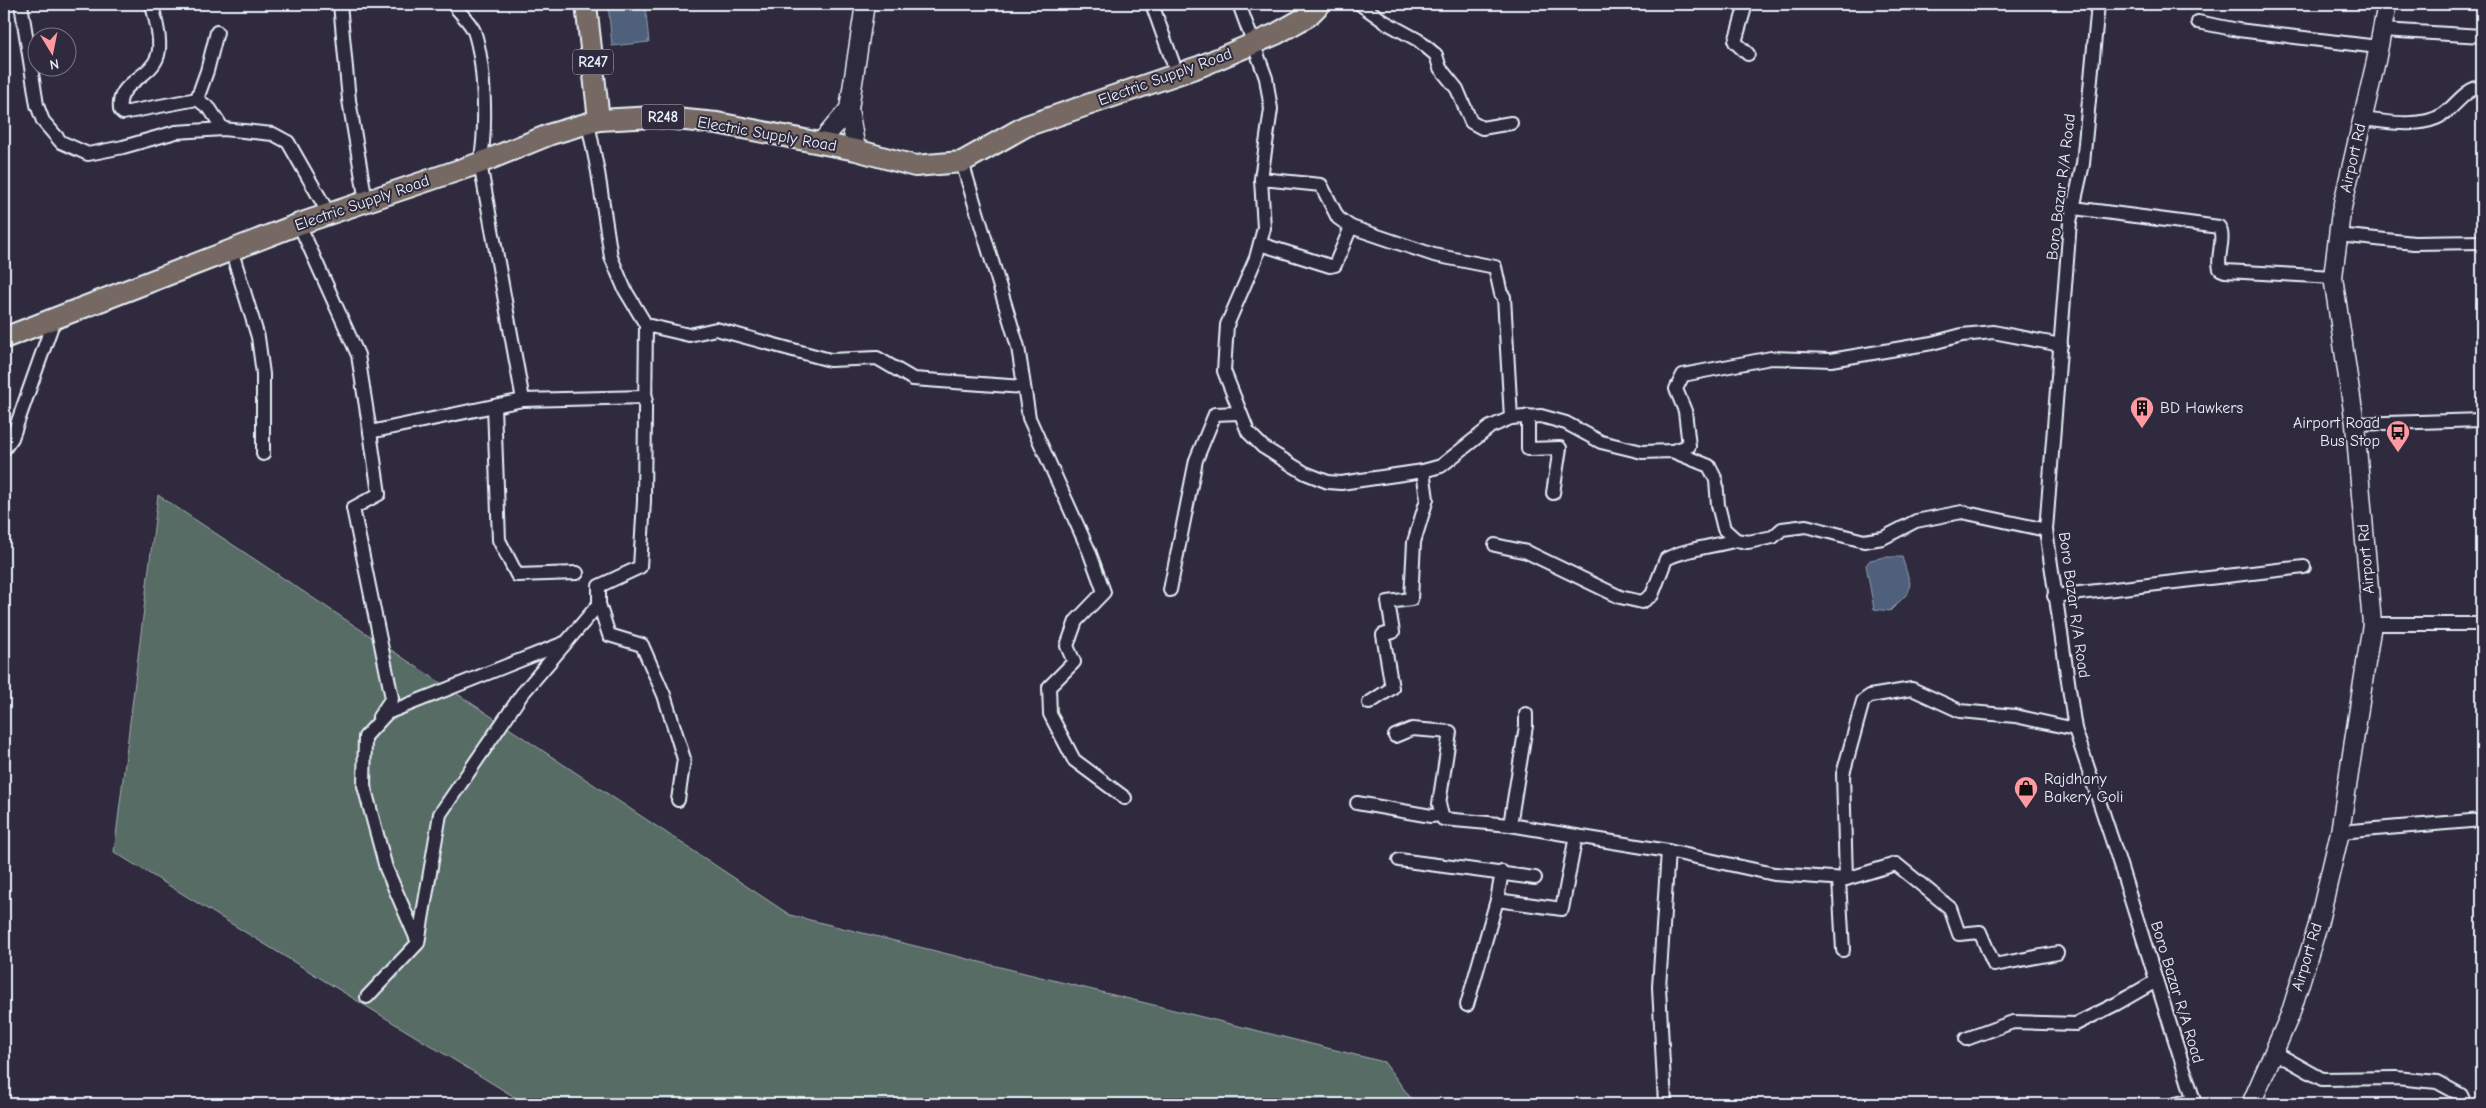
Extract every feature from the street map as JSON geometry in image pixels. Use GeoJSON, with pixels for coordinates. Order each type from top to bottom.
{"type":"FeatureCollection","features":[{"type":"Feature","properties":{"kind":"main road","name":"R247"},"geometry":{"type":"LineString","coordinates":[[586,4],[594,122]]}},
{"type":"Feature","properties":{"kind":"main road"},"geometry":{"type":"LineString","coordinates":[[856,150],[849,109],[865,4]]}},
{"type":"Feature","properties":{"kind":"main road","name":"Electric Supply Road"},"geometry":{"type":"LineString","coordinates":[[4,338],[299,224],[480,163],[551,134],[594,122],[654,116],[717,123],[856,150],[915,166],[962,162],[1026,126],[1177,74],[1276,34],[1308,16],[1320,4]]}},
{"type":"Feature","properties":{"kind":"main road","name":"Airport Rd"},"geometry":{"type":"LineString","coordinates":[[2251,1104],[2290,1016],[2318,925],[2340,832],[2372,624],[2355,424],[2334,276],[2341,212],[2387,4]]}},
{"type":"Feature","properties":{"kind":"main road"},"geometry":{"type":"LineString","coordinates":[[820,143],[849,109]]}},
{"type":"Feature","properties":{"kind":"street"},"geometry":{"type":"LineString","coordinates":[[21,4],[37,106],[43,121],[61,142],[88,154],[123,147],[176,132],[223,129],[273,134],[288,142],[329,214]]}},
{"type":"Feature","properties":{"kind":"street"},"geometry":{"type":"LineString","coordinates":[[152,4],[158,52],[152,68],[136,78],[122,93],[120,110],[124,113],[197,99],[210,108],[223,129]]}},
{"type":"Feature","properties":{"kind":"street"},"geometry":{"type":"LineString","coordinates":[[340,4],[349,100],[366,202]]}},
{"type":"Feature","properties":{"kind":"street"},"geometry":{"type":"LineString","coordinates":[[452,4],[473,30],[480,57],[484,142],[480,163],[523,400]]}},
{"type":"Feature","properties":{"kind":"street"},"geometry":{"type":"LineString","coordinates":[[1152,4],[1177,74]]}},
{"type":"Feature","properties":{"kind":"street"},"geometry":{"type":"LineString","coordinates":[[1239,4],[1266,78],[1271,109],[1261,179],[1264,228],[1256,258],[1227,325],[1224,371],[1239,414],[1248,432],[1263,446],[1305,473],[1328,482],[1340,483],[1424,471],[1441,466],[1490,426],[1511,418],[1528,416],[1541,416],[1566,423],[1601,442],[1642,452],[1672,451],[1690,446],[1684,411],[1676,389],[1683,375],[1772,358],[1831,360],[1932,343],[1962,335],[1993,332],[2061,345]]}},
{"type":"Feature","properties":{"kind":"street"},"geometry":{"type":"LineString","coordinates":[[1360,4],[1385,22],[1418,40],[1436,55],[1440,68],[1457,89],[1471,122],[1482,128],[1511,123]]}},
{"type":"Feature","properties":{"kind":"street"},"geometry":{"type":"LineString","coordinates":[[1746,4],[1735,42],[1748,54]]}},
{"type":"Feature","properties":{"kind":"street","name":"Boro Bazar R/A Road"},"geometry":{"type":"LineString","coordinates":[[2098,4],[2083,164],[2070,222],[2046,530],[2054,596],[2075,729],[2194,1102]]}},
{"type":"Feature","properties":{"kind":"street"},"geometry":{"type":"LineString","coordinates":[[2198,22],[2238,30],[2380,39],[2482,36]]}},
{"type":"Feature","properties":{"kind":"street"},"geometry":{"type":"LineString","coordinates":[[197,99],[207,71],[217,32]]}},
{"type":"Feature","properties":{"kind":"street"},"geometry":{"type":"LineString","coordinates":[[2362,119],[2404,124],[2425,121],[2443,115],[2466,95],[2478,87],[2482,88]]}},
{"type":"Feature","properties":{"kind":"street"},"geometry":{"type":"LineString","coordinates":[[594,122],[611,257],[625,290],[646,325],[644,502],[640,567],[599,586],[599,604],[609,635],[642,645],[664,695],[684,759],[678,800]]}},
{"type":"Feature","properties":{"kind":"street"},"geometry":{"type":"LineString","coordinates":[[962,162],[1018,347],[1029,418],[1089,550],[1104,592],[1076,621],[1067,646],[1074,662],[1050,687],[1050,714],[1074,760],[1125,798]]}},
{"type":"Feature","properties":{"kind":"street"},"geometry":{"type":"LineString","coordinates":[[1261,179],[1320,185],[1338,218],[1351,227],[1434,255],[1495,267],[1501,294],[1504,298],[1511,418]]}},
{"type":"Feature","properties":{"kind":"street"},"geometry":{"type":"LineString","coordinates":[[2074,208],[2218,227],[2221,232],[2218,262],[2220,269],[2226,271],[2334,276]]}},
{"type":"Feature","properties":{"kind":"street"},"geometry":{"type":"LineString","coordinates":[[299,224],[358,355],[379,494],[352,508],[392,698],[365,737],[364,786],[386,868],[418,943]]}},
{"type":"Feature","properties":{"kind":"street"},"geometry":{"type":"LineString","coordinates":[[1260,244],[1330,266],[1335,265],[1351,227]]}},
{"type":"Feature","properties":{"kind":"street"},"geometry":{"type":"LineString","coordinates":[[2338,234],[2414,244],[2482,242]]}},
{"type":"Feature","properties":{"kind":"street"},"geometry":{"type":"LineString","coordinates":[[231,250],[258,337],[263,374],[263,454]]}},
{"type":"Feature","properties":{"kind":"street"},"geometry":{"type":"LineString","coordinates":[[4,449],[12,438],[55,317]]}},
{"type":"Feature","properties":{"kind":"street"},"geometry":{"type":"LineString","coordinates":[[646,325],[690,335],[716,329],[830,360],[878,358],[913,379],[1023,387]]}},
{"type":"Feature","properties":{"kind":"street"},"geometry":{"type":"LineString","coordinates":[[370,432],[523,400],[646,397]]}},
{"type":"Feature","properties":{"kind":"street"},"geometry":{"type":"LineString","coordinates":[[494,406],[499,540],[517,575],[577,573]]}},
{"type":"Feature","properties":{"kind":"street"},"geometry":{"type":"LineString","coordinates":[[1170,590],[1196,460],[1216,414],[1239,414]]}},
{"type":"Feature","properties":{"kind":"street"},"geometry":{"type":"LineString","coordinates":[[1528,416],[1528,449],[1560,448],[1553,493]]}},
{"type":"Feature","properties":{"kind":"street"},"geometry":{"type":"LineString","coordinates":[[2355,424],[2482,420]]}},
{"type":"Feature","properties":{"kind":"street"},"geometry":{"type":"LineString","coordinates":[[1672,451],[1709,466],[1716,480],[1718,505],[1724,528],[1736,540]]}},
{"type":"Feature","properties":{"kind":"street"},"geometry":{"type":"LineString","coordinates":[[1369,703],[1392,688],[1383,635],[1393,632],[1388,602],[1411,599],[1414,542],[1427,499],[1424,471]]}},
{"type":"Feature","properties":{"kind":"street"},"geometry":{"type":"LineString","coordinates":[[1495,544],[1527,552],[1620,598],[1642,602],[1652,595],[1666,559],[1682,550],[1707,548],[1736,540],[1748,542],[1773,537],[1782,529],[1806,526],[1864,541],[1883,538],[1916,522],[1962,512],[2046,530]]}},
{"type":"Feature","properties":{"kind":"street"},"geometry":{"type":"LineString","coordinates":[[2054,596],[2304,567]]}},
{"type":"Feature","properties":{"kind":"street"},"geometry":{"type":"LineString","coordinates":[[367,997],[418,943],[440,814],[522,694],[599,604]]}},
{"type":"Feature","properties":{"kind":"street"},"geometry":{"type":"LineString","coordinates":[[2372,624],[2482,624]]}},
{"type":"Feature","properties":{"kind":"street"},"geometry":{"type":"LineString","coordinates":[[365,737],[387,713],[566,642]]}},
{"type":"Feature","properties":{"kind":"street"},"geometry":{"type":"LineString","coordinates":[[1843,950],[1843,774],[1862,701],[1870,696],[1912,689],[1960,711],[2015,716],[2075,729]]}},
{"type":"Feature","properties":{"kind":"street"},"geometry":{"type":"LineString","coordinates":[[1510,825],[1526,726],[1526,714]]}},
{"type":"Feature","properties":{"kind":"street"},"geometry":{"type":"LineString","coordinates":[[1394,736],[1412,729],[1450,732],[1439,804],[1440,814],[1443,819],[1510,825],[1668,851],[1774,874],[1842,880],[1896,864],[1950,908],[1959,934],[1980,932],[1994,965],[2057,953]]}},
{"type":"Feature","properties":{"kind":"street"},"geometry":{"type":"LineString","coordinates":[[1356,803],[1431,816],[1440,814]]}},
{"type":"Feature","properties":{"kind":"street"},"geometry":{"type":"LineString","coordinates":[[2340,832],[2482,820]]}},
{"type":"Feature","properties":{"kind":"street"},"geometry":{"type":"LineString","coordinates":[[1497,900],[1562,909],[1576,836]]}},
{"type":"Feature","properties":{"kind":"street"},"geometry":{"type":"LineString","coordinates":[[1665,1104],[1659,987],[1668,851]]}},
{"type":"Feature","properties":{"kind":"street"},"geometry":{"type":"LineString","coordinates":[[1399,860],[1502,872],[1534,878]]}},
{"type":"Feature","properties":{"kind":"street"},"geometry":{"type":"LineString","coordinates":[[1467,1005],[1497,900],[1502,872]]}},
{"type":"Feature","properties":{"kind":"street"},"geometry":{"type":"LineString","coordinates":[[1966,1039],[2013,1022],[2076,1024],[2156,981]]}},
{"type":"Feature","properties":{"kind":"street"},"geometry":{"type":"LineString","coordinates":[[2274,1052],[2322,1079],[2396,1078],[2437,1082],[2461,1095],[2465,1104]]}},
{"type":"Feature","properties":{"kind":"street"},"geometry":{"type":"LineString","coordinates":[[2175,1104],[2194,1102]]}},
{"type":"Feature","properties":{"kind":"green space"},"geometry":{"type":"Polygon","coordinates":[[[158,495],[790,915],[1384,1062],[1415,1104],[526,1104],[114,852],[158,495]]]}},
{"type":"Feature","properties":{"kind":"water"},"geometry":{"type":"Polygon","coordinates":[[[608,4],[645,4],[649,42],[612,46],[608,4]]]}},
{"type":"Feature","properties":{"kind":"water"},"geometry":{"type":"Polygon","coordinates":[[[1885,557],[1902,557],[1910,583],[1908,593],[1890,611],[1874,609],[1866,565],[1870,560],[1885,557]]]}},
{"type":"Feature","properties":{"kind":"place","name":"BD Hawkers"},"geometry":{"type":"Point","coordinates":[2142,429]}},
{"type":"Feature","properties":{"kind":"place","name":"Airport Road Bus Stop"},"geometry":{"type":"Point","coordinates":[2398,453]}},
{"type":"Feature","properties":{"kind":"place","name":"Rajdhany Bakery Goli"},"geometry":{"type":"Point","coordinates":[2026,809]}}]}
